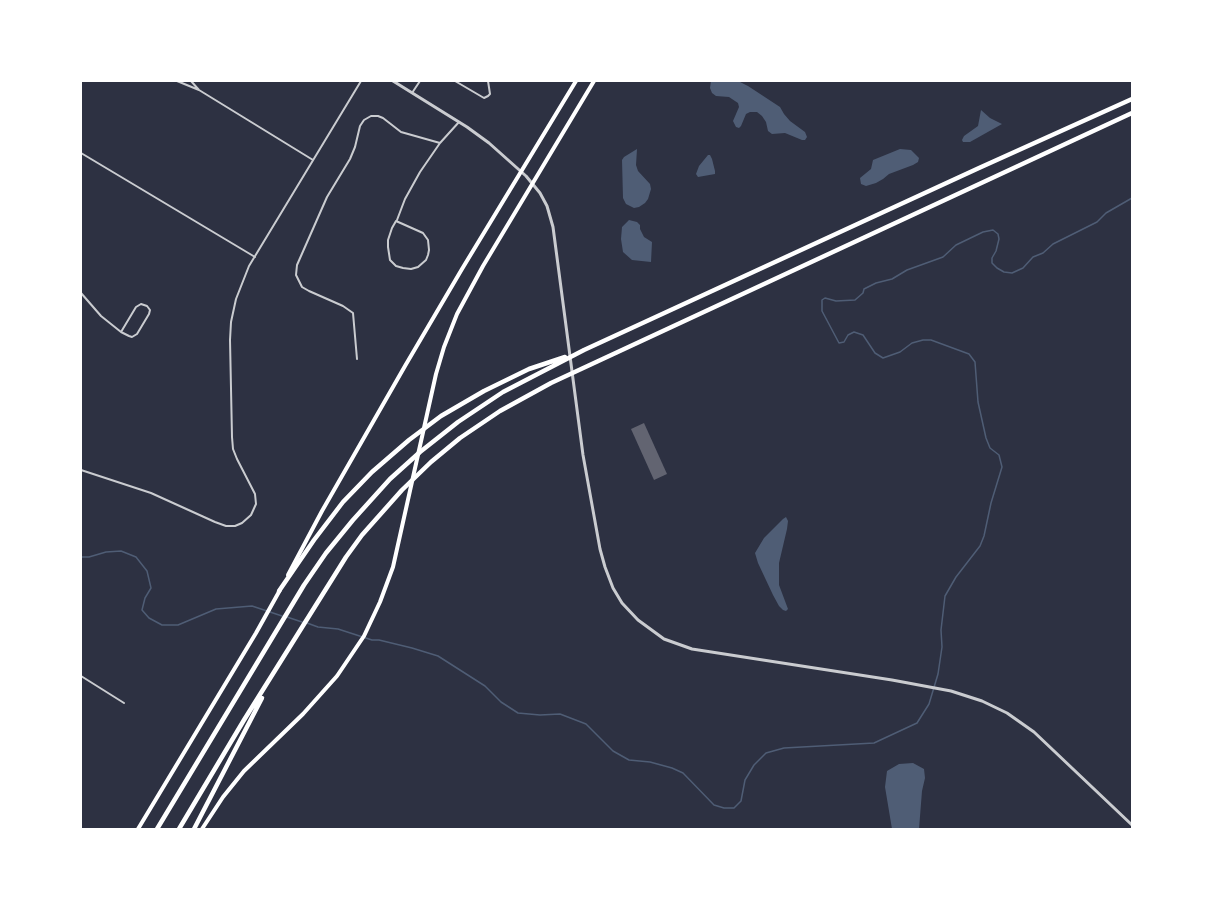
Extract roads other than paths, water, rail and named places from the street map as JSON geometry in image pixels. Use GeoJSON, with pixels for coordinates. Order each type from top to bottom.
{"type":"FeatureCollection","features":[{"type":"Feature","properties":{"kind":"highway"},"geometry":{"type":"LineString","coordinates":[[157,829],[322,558],[352,520],[385,485],[420,452],[458,422],[528,379],[584,351],[1132,99]]}},
{"type":"Feature","properties":{"kind":"highway"},"geometry":{"type":"LineString","coordinates":[[179,829],[318,600],[362,535],[410,482],[460,438],[512,404],[551,383],[1132,113]]}},
{"type":"Feature","properties":{"kind":"highway"},"geometry":{"type":"LineString","coordinates":[[279,591],[343,502],[409,440],[441,416],[493,387],[529,369],[584,351]]}},
{"type":"Feature","properties":{"kind":"highway"},"geometry":{"type":"LineString","coordinates":[[194,829],[270,680]]}},
{"type":"Feature","properties":{"kind":"main road"},"geometry":{"type":"LineString","coordinates":[[138,829],[256,633],[322,511],[462,269],[576,81]]}},
{"type":"Feature","properties":{"kind":"main road"},"geometry":{"type":"LineString","coordinates":[[202,829],[244,771],[321,695],[351,657],[364,636],[393,567],[440,360],[457,314],[470,287],[594,81]]}},
{"type":"Feature","properties":{"kind":"street"},"geometry":{"type":"LineString","coordinates":[[177,81],[199,90],[314,160]]}},
{"type":"Feature","properties":{"kind":"street"},"geometry":{"type":"LineString","coordinates":[[191,81],[199,90]]}},
{"type":"Feature","properties":{"kind":"street"},"geometry":{"type":"LineString","coordinates":[[81,470],[151,493],[220,524],[235,526],[242,524],[253,513],[256,504],[255,494],[237,459],[232,442],[230,340],[236,300],[242,281],[255,257],[361,81]]}},
{"type":"Feature","properties":{"kind":"street"},"geometry":{"type":"LineString","coordinates":[[393,81],[489,143],[526,176],[545,202],[553,223],[586,475],[600,549],[609,579],[618,597],[638,620],[651,631],[669,641],[695,650],[915,684],[951,691],[987,703],[1028,727],[1132,825]]}},
{"type":"Feature","properties":{"kind":"street"},"geometry":{"type":"LineString","coordinates":[[412,93],[420,81]]}},
{"type":"Feature","properties":{"kind":"street"},"geometry":{"type":"LineString","coordinates":[[455,81],[484,98],[490,94],[488,81]]}},
{"type":"Feature","properties":{"kind":"street"},"geometry":{"type":"LineString","coordinates":[[357,359],[353,313],[302,287],[296,275],[297,265],[327,197],[350,159],[364,120],[371,116],[378,116],[400,132],[440,143]]}},
{"type":"Feature","properties":{"kind":"street"},"geometry":{"type":"LineString","coordinates":[[396,221],[423,233],[429,243],[426,260],[411,269],[396,266],[390,260],[388,240],[390,232],[414,181],[440,143],[459,122]]}},
{"type":"Feature","properties":{"kind":"street"},"geometry":{"type":"LineString","coordinates":[[81,153],[255,257]]}},
{"type":"Feature","properties":{"kind":"street"},"geometry":{"type":"LineString","coordinates":[[81,293],[101,316],[121,332],[130,337],[137,334],[149,314],[150,310],[147,306],[139,305],[121,332]]}},
{"type":"Feature","properties":{"kind":"street"},"geometry":{"type":"LineString","coordinates":[[81,676],[124,703]]}},
{"type":"Feature","properties":{"kind":"water"},"geometry":{"type":"Polygon","coordinates":[[[711,81],[738,81],[748,86],[780,107],[790,121],[805,132],[807,137],[802,140],[785,133],[772,134],[768,131],[762,116],[757,112],[746,114],[741,126],[736,127],[733,121],[739,107],[738,103],[729,97],[716,96],[712,93],[711,81]]]}},
{"type":"Feature","properties":{"kind":"water"},"geometry":{"type":"Polygon","coordinates":[[[981,110],[1002,124],[970,142],[963,142],[964,136],[978,126],[981,110]]]}},
{"type":"Feature","properties":{"kind":"water"},"geometry":{"type":"Polygon","coordinates":[[[637,149],[638,171],[650,184],[651,189],[645,203],[634,208],[626,204],[623,198],[622,160],[637,149]]]}},
{"type":"Feature","properties":{"kind":"water"},"geometry":{"type":"Polygon","coordinates":[[[900,149],[911,150],[919,158],[918,162],[889,174],[876,183],[866,186],[861,184],[860,178],[871,169],[873,160],[900,149]]]}},
{"type":"Feature","properties":{"kind":"water"},"geometry":{"type":"Polygon","coordinates":[[[708,155],[712,159],[715,174],[698,177],[696,174],[699,166],[708,155]]]}},
{"type":"Feature","properties":{"kind":"water"},"geometry":{"type":"Polygon","coordinates":[[[629,220],[637,222],[644,237],[652,242],[651,262],[632,260],[623,252],[622,227],[629,220]]]}},
{"type":"Feature","properties":{"kind":"water"},"geometry":{"type":"Polygon","coordinates":[[[786,517],[788,521],[779,563],[779,585],[788,609],[786,611],[779,606],[773,595],[755,553],[764,538],[786,517]]]}},
{"type":"Feature","properties":{"kind":"water"},"geometry":{"type":"Polygon","coordinates":[[[913,763],[924,769],[925,778],[919,829],[892,829],[885,787],[887,771],[899,764],[913,763]]]}},
{"type":"Feature","properties":{"kind":"waterway"},"geometry":{"type":"LineString","coordinates":[[307,623],[438,656],[485,686],[501,702],[518,713],[560,714],[586,724],[613,751],[629,760],[650,762],[683,773],[714,805],[724,808],[734,808],[741,801],[745,780],[754,765],[766,753],[784,748],[874,743],[917,723],[929,704],[938,674],[945,596],[956,577],[980,546],[1002,467],[999,455],[990,448],[986,438],[978,402],[975,362],[969,354],[931,340],[923,340],[883,358],[875,353],[863,335],[854,332],[848,335],[844,342],[839,343],[822,311],[822,300],[825,298],[836,301],[855,300],[864,289],[943,257],[956,245],[983,232],[993,230],[998,234],[999,239],[992,263],[1004,272],[1012,273],[1023,268],[1033,257],[1043,253],[1053,244],[1097,222],[1106,213],[1132,198]]}},
{"type":"Feature","properties":{"kind":"waterway"},"geometry":{"type":"LineString","coordinates":[[81,557],[121,551],[136,557],[147,571],[151,588],[142,610],[149,618],[162,625],[178,625],[216,609],[252,606],[282,616]]}},
{"type":"Feature","properties":{"kind":"waterway"},"geometry":{"type":"LineString","coordinates":[[287,617],[302,622]]}}]}
